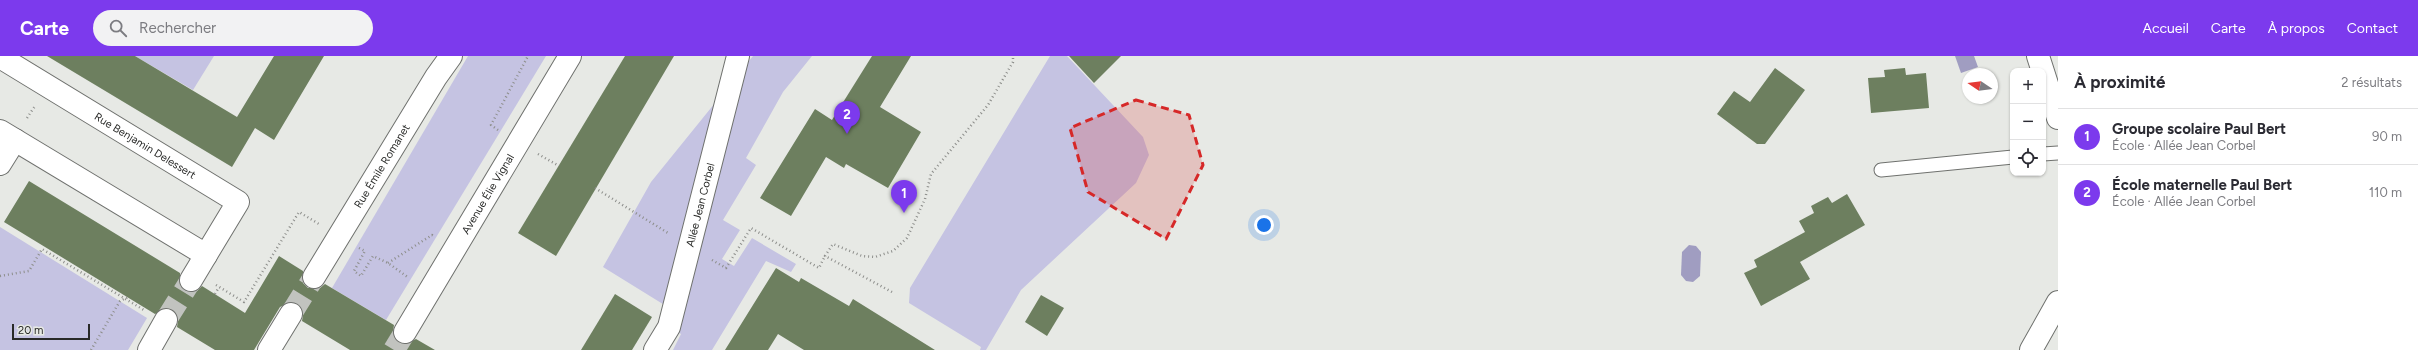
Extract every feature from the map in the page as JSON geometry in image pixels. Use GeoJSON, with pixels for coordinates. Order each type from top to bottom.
{"type":"FeatureCollection","features":[{"type":"Feature","properties":{"kind":"street","name":"Rue Émile Romanet"},"geometry":{"type":"LineString","coordinates":[[314,277],[436,77],[451,56]]}},
{"type":"Feature","properties":{"kind":"street","name":"Avenue Élie Vignal"},"geometry":{"type":"LineString","coordinates":[[405,332],[570,56]]}},
{"type":"Feature","properties":{"kind":"street","name":"Allée Jean Corbel"},"geometry":{"type":"LineString","coordinates":[[655,350],[668,327],[738,56]]}},
{"type":"Feature","properties":{"kind":"street"},"geometry":{"type":"LineString","coordinates":[[2038,56],[2058,118]]}},
{"type":"Feature","properties":{"kind":"street","name":"Rue Benjamin Delessert"},"geometry":{"type":"LineString","coordinates":[[0,57],[238,202],[197,269]]}},
{"type":"Feature","properties":{"kind":"street"},"geometry":{"type":"LineString","coordinates":[[0,164],[7,135],[197,269]]}},
{"type":"Feature","properties":{"kind":"street"},"geometry":{"type":"LineString","coordinates":[[2032,350],[2058,302]]}},
{"type":"Feature","properties":{"kind":"street"},"geometry":{"type":"LineString","coordinates":[[269,350],[291,314]]}},
{"type":"Feature","properties":{"kind":"street"},"geometry":{"type":"LineString","coordinates":[[149,350],[157,317]]}},
{"type":"Feature","properties":{"kind":"lane"},"geometry":{"type":"LineString","coordinates":[[2046,154],[2058,153]]}},
{"type":"Feature","properties":{"kind":"lane"},"geometry":{"type":"LineString","coordinates":[[1881,170],[2010,157]]}},
{"type":"Feature","properties":{"kind":"path"},"geometry":{"type":"LineString","coordinates":[[518,143],[491,125],[528,56]]}},
{"type":"Feature","properties":{"kind":"path"},"geometry":{"type":"LineString","coordinates":[[726,268],[751,228],[819,268],[833,244],[862,256],[875,257],[893,251],[907,238],[925,199],[932,174],[988,105],[1013,62],[1013,56]]}},
{"type":"Feature","properties":{"kind":"path"},"geometry":{"type":"LineString","coordinates":[[7,135],[47,85]]}},
{"type":"Feature","properties":{"kind":"path"},"geometry":{"type":"LineString","coordinates":[[595,188],[672,235]]}},
{"type":"Feature","properties":{"kind":"path"},"geometry":{"type":"LineString","coordinates":[[197,269],[219,287],[244,302],[299,212],[321,225]]}},
{"type":"Feature","properties":{"kind":"path"},"geometry":{"type":"LineString","coordinates":[[388,263],[432,235],[456,249]]}},
{"type":"Feature","properties":{"kind":"path"},"geometry":{"type":"LineString","coordinates":[[0,276],[29,271],[42,249],[56,256],[124,299],[157,317]]}},
{"type":"Feature","properties":{"kind":"path"},"geometry":{"type":"LineString","coordinates":[[365,251],[354,271],[361,276],[373,256],[388,263],[430,291]]}},
{"type":"Feature","properties":{"kind":"path"},"geometry":{"type":"LineString","coordinates":[[825,256],[892,292]]}},
{"type":"Feature","properties":{"kind":"path"},"geometry":{"type":"LineString","coordinates":[[215,294],[219,287]]}},
{"type":"Feature","properties":{"kind":"path"},"geometry":{"type":"LineString","coordinates":[[91,350],[120,301],[128,297]]}},
{"type":"Feature","properties":{"kind":"highlighted area"},"geometry":{"type":"Polygon","coordinates":[[[1136,100],[1189,115],[1203,165],[1166,239],[1088,192],[1070,128],[1136,100]]]}},
{"type":"Feature","properties":{"kind":"shaded area"},"geometry":{"type":"Polygon","coordinates":[[[135,56],[214,56],[193,90],[135,56]]]}},
{"type":"Feature","properties":{"kind":"shaded area"},"geometry":{"type":"Polygon","coordinates":[[[468,56],[546,56],[386,320],[332,288],[468,56]]]}},
{"type":"Feature","properties":{"kind":"shaded area"},"geometry":{"type":"Polygon","coordinates":[[[753,56],[812,56],[783,92],[746,158],[756,165],[723,220],[740,230],[722,259],[734,266],[752,238],[796,264],[791,272],[766,261],[712,350],[673,350],[681,334],[675,330],[679,314],[603,267],[651,182],[753,56]]]}},
{"type":"Feature","properties":{"kind":"shaded area"},"geometry":{"type":"Polygon","coordinates":[[[1050,56],[1067,56],[1143,137],[1149,155],[1136,183],[1021,290],[986,350],[980,350],[981,347],[909,303],[910,288],[1050,56]]]}},
{"type":"Feature","properties":{"kind":"shaded area"},"geometry":{"type":"Polygon","coordinates":[[[1955,56],[1974,56],[1978,67],[1962,68],[1961,73],[1955,56]]]}},
{"type":"Feature","properties":{"kind":"shaded area"},"geometry":{"type":"Polygon","coordinates":[[[0,227],[147,318],[128,350],[0,350],[0,227]]]}},
{"type":"Feature","properties":{"kind":"shaded area"},"geometry":{"type":"Polygon","coordinates":[[[1689,245],[1696,246],[1701,252],[1700,276],[1693,282],[1686,281],[1681,275],[1682,252],[1689,245]]]}},
{"type":"Feature","properties":{"kind":"building"},"geometry":{"type":"Polygon","coordinates":[[[47,56],[135,56],[237,117],[274,56],[324,56],[274,140],[255,128],[232,167],[47,56]]]}},
{"type":"Feature","properties":{"kind":"building"},"geometry":{"type":"Polygon","coordinates":[[[625,56],[674,56],[556,256],[518,233],[625,56]]]}},
{"type":"Feature","properties":{"kind":"building"},"geometry":{"type":"Polygon","coordinates":[[[872,56],[911,56],[880,107],[921,132],[888,188],[846,164],[844,168],[826,157],[791,216],[760,198],[815,109],[832,120],[872,56]]]}},
{"type":"Feature","properties":{"kind":"building"},"geometry":{"type":"Polygon","coordinates":[[[1069,56],[1121,56],[1094,83],[1069,56]]]}},
{"type":"Feature","properties":{"kind":"building"},"geometry":{"type":"Polygon","coordinates":[[[1775,68],[1805,90],[1765,144],[1757,144],[1717,114],[1734,91],[1750,102],[1775,68]]]}},
{"type":"Feature","properties":{"kind":"building"},"geometry":{"type":"Polygon","coordinates":[[[1905,68],[1906,75],[1926,73],[1929,108],[1871,113],[1868,78],[1885,77],[1884,70],[1905,68]]]}},
{"type":"Feature","properties":{"kind":"building"},"geometry":{"type":"Polygon","coordinates":[[[29,181],[180,273],[180,286],[185,291],[197,291],[202,286],[245,313],[279,256],[303,271],[303,283],[308,288],[320,288],[325,284],[394,325],[393,332],[398,342],[405,344],[416,339],[435,350],[350,350],[302,321],[302,308],[291,302],[280,307],[254,350],[215,350],[177,327],[178,320],[172,309],[166,308],[155,314],[4,222],[29,181]]]}},
{"type":"Feature","properties":{"kind":"building"},"geometry":{"type":"Polygon","coordinates":[[[1847,194],[1865,225],[1800,262],[1810,279],[1761,306],[1744,273],[1757,267],[1754,260],[1805,232],[1799,221],[1814,213],[1811,206],[1828,197],[1832,203],[1847,194]]]}},
{"type":"Feature","properties":{"kind":"building"},"geometry":{"type":"Polygon","coordinates":[[[776,268],[799,282],[801,278],[849,306],[853,299],[935,350],[804,350],[778,334],[768,350],[725,350],[776,268]]]}},
{"type":"Feature","properties":{"kind":"building"},"geometry":{"type":"Polygon","coordinates":[[[615,294],[652,317],[632,350],[581,350],[615,294]]]}},
{"type":"Feature","properties":{"kind":"building"},"geometry":{"type":"Polygon","coordinates":[[[1041,295],[1064,308],[1047,336],[1025,322],[1041,295]]]}},
{"type":"Feature","properties":{"kind":"tunnel"},"geometry":{"type":"LineString","coordinates":[[291,314],[314,277]]}},
{"type":"Feature","properties":{"kind":"tunnel"},"geometry":{"type":"LineString","coordinates":[[166,320],[191,280]]}},
{"type":"Feature","properties":{"kind":"tunnel"},"geometry":{"type":"LineString","coordinates":[[394,350],[405,332]]}},
{"type":"Feature","properties":{"kind":"place","name":"École maternelle Paul Bert"},"geometry":{"type":"Point","coordinates":[847,134]}},
{"type":"Feature","properties":{"kind":"place","name":"Groupe scolaire Paul Bert"},"geometry":{"type":"Point","coordinates":[904,213]}}]}
